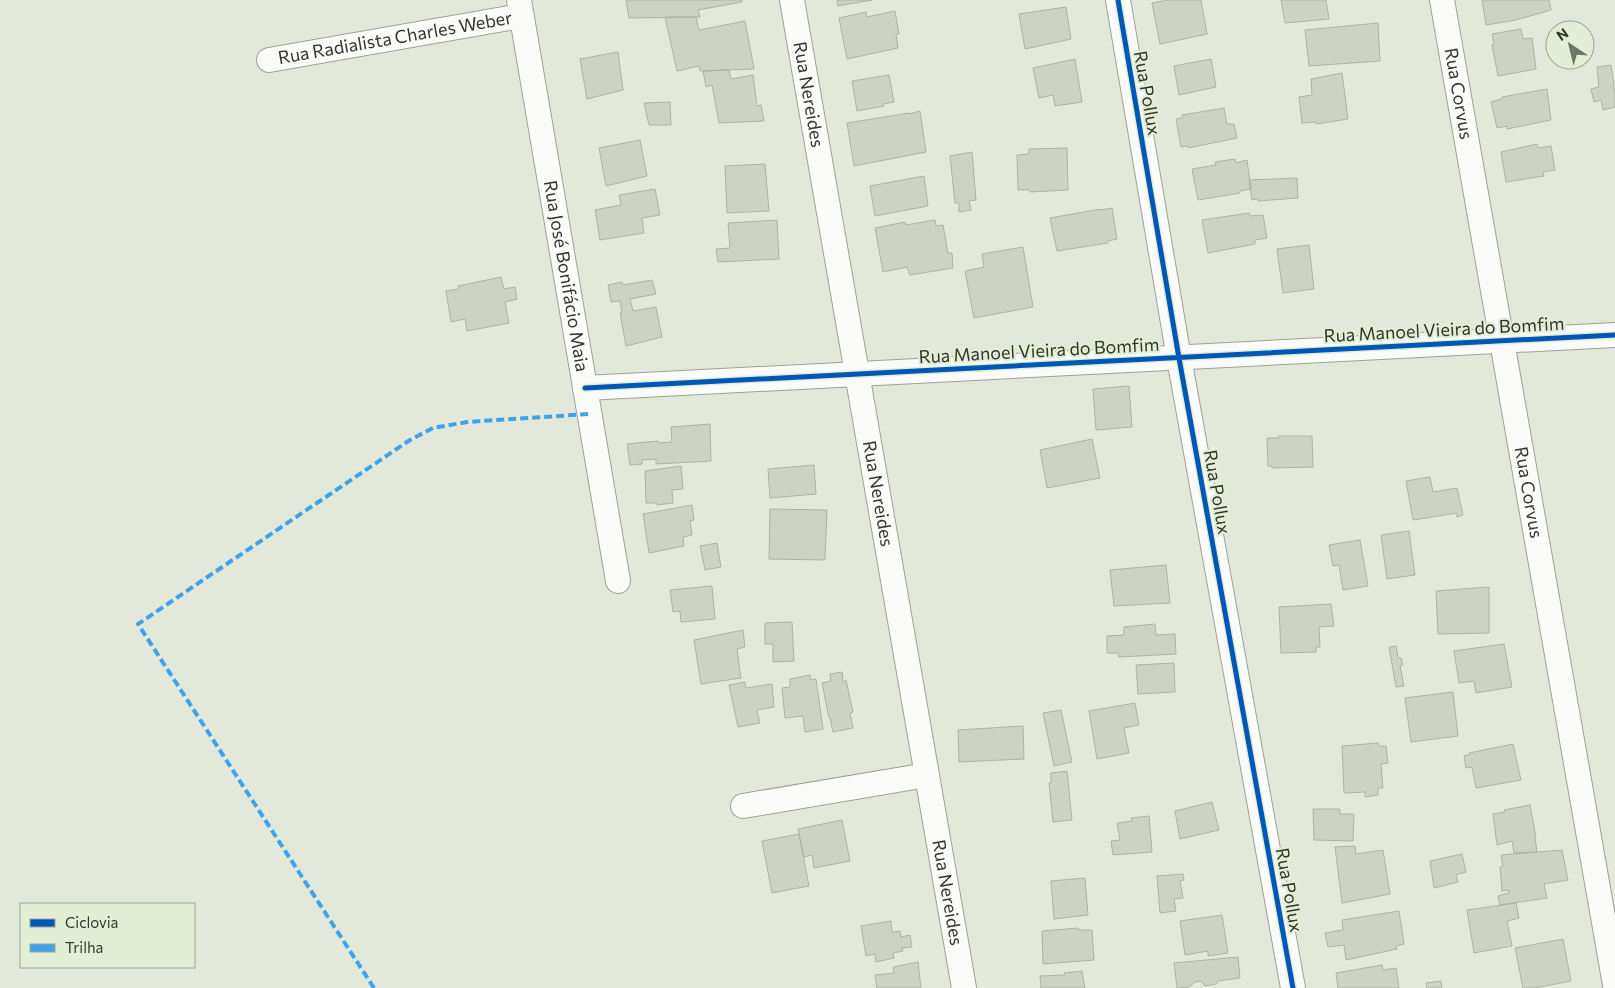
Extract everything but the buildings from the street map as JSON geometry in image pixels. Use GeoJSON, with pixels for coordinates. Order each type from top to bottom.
{"type":"FeatureCollection","features":[{"type":"Feature","properties":{"kind":"street","name":"Rua Nereides"},"geometry":{"type":"LineString","coordinates":[[792,0],[964,988]]}},
{"type":"Feature","properties":{"kind":"street","name":"Rua Pollux"},"geometry":{"type":"LineString","coordinates":[[1118,0],[1179,358],[1293,988]]}},
{"type":"Feature","properties":{"kind":"street","name":"Rua Corvus"},"geometry":{"type":"LineString","coordinates":[[1442,0],[1615,985]]}},
{"type":"Feature","properties":{"kind":"street","name":"Rua Radialista Charles Weber"},"geometry":{"type":"LineString","coordinates":[[269,60],[520,8]]}},
{"type":"Feature","properties":{"kind":"street","name":"Rua José Bonifácio Maia"},"geometry":{"type":"LineString","coordinates":[[520,8],[618,581]]}},
{"type":"Feature","properties":{"kind":"street","name":"Rua Manoel Vieira do Bomfim"},"geometry":{"type":"LineString","coordinates":[[585,388],[1615,335]]}},
{"type":"Feature","properties":{"kind":"street"},"geometry":{"type":"LineString","coordinates":[[743,806],[927,775]]}},
{"type":"Feature","properties":{"kind":"marked path"},"geometry":{"type":"LineString","coordinates":[[374,988],[138,624],[410,440],[433,428],[467,422],[589,414]]}},
{"type":"Feature","properties":{"kind":"cycle path"},"geometry":{"type":"LineString","coordinates":[[1118,0],[1179,358],[1293,988]]}},
{"type":"Feature","properties":{"kind":"cycle path"},"geometry":{"type":"LineString","coordinates":[[585,388],[1615,335]]}}]}
